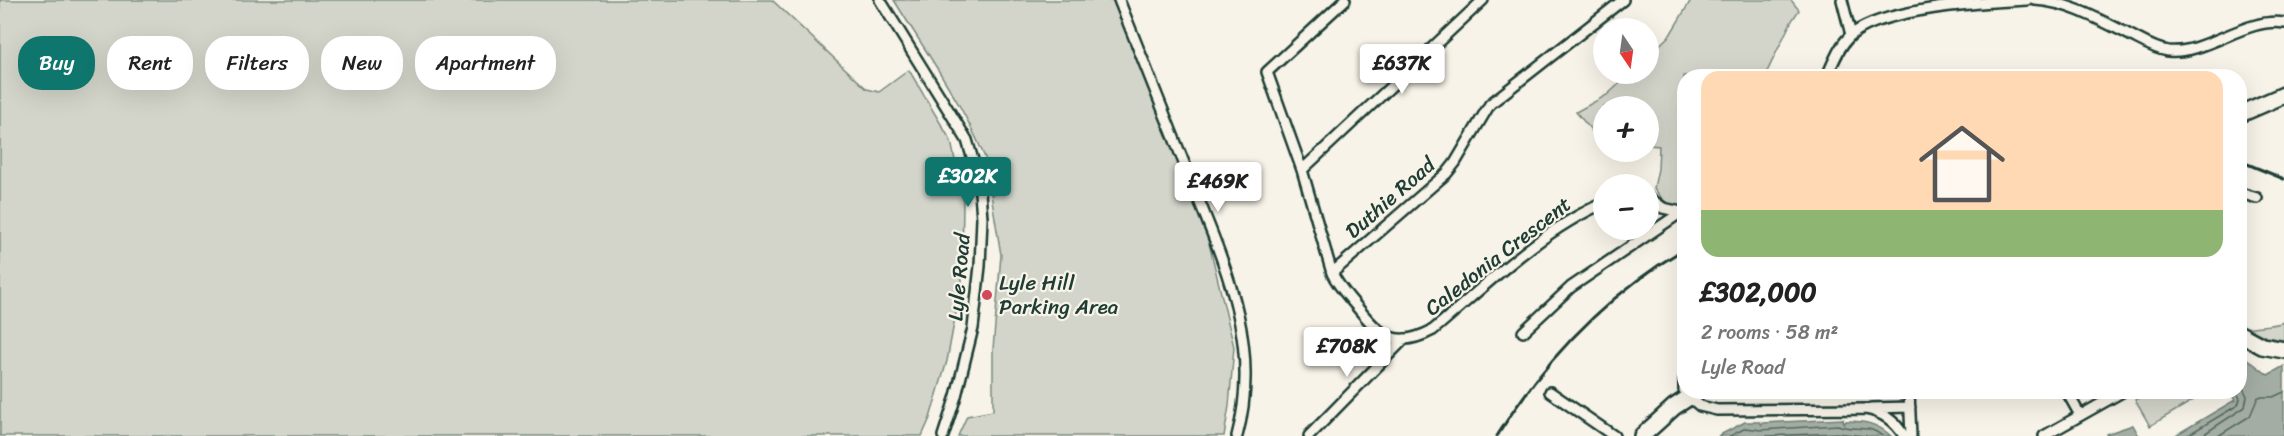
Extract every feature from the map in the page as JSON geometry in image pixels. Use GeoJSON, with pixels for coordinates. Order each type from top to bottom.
{"type":"FeatureCollection","features":[{"type":"Feature","properties":{"kind":"main road"},"geometry":{"type":"LineString","coordinates":[[2247,110],[2284,87]]}},
{"type":"Feature","properties":{"kind":"main road"},"geometry":{"type":"LineString","coordinates":[[2247,110],[2284,96]]}},
{"type":"Feature","properties":{"kind":"main road"},"geometry":{"type":"LineString","coordinates":[[2247,338],[2262,345],[2284,350]]}},
{"type":"Feature","properties":{"kind":"main road"},"geometry":{"type":"LineString","coordinates":[[1642,436],[1681,399]]}},
{"type":"Feature","properties":{"kind":"street","name":"Lyle Road"},"geometry":{"type":"LineString","coordinates":[[879,0],[967,140],[979,180],[982,218],[980,266],[974,317],[963,371],[943,436]]}},
{"type":"Feature","properties":{"kind":"street"},"geometry":{"type":"LineString","coordinates":[[1119,0],[1213,236],[1237,304],[1244,345],[1245,385],[1244,406],[1237,436]]}},
{"type":"Feature","properties":{"kind":"street"},"geometry":{"type":"LineString","coordinates":[[1345,0],[1266,72],[1302,170],[1332,273],[1341,288],[1375,328],[1388,337],[1404,339]]}},
{"type":"Feature","properties":{"kind":"street"},"geometry":{"type":"LineString","coordinates":[[1302,170],[1484,0]]}},
{"type":"Feature","properties":{"kind":"street","name":"Duthie Road"},"geometry":{"type":"LineString","coordinates":[[1332,273],[1447,173],[1490,104],[1623,0]]}},
{"type":"Feature","properties":{"kind":"street"},"geometry":{"type":"LineString","coordinates":[[1842,0],[1851,35]]}},
{"type":"Feature","properties":{"kind":"street"},"geometry":{"type":"LineString","coordinates":[[1830,69],[1840,49],[1851,35],[1879,22],[1922,11],[1973,3],[2027,0]]}},
{"type":"Feature","properties":{"kind":"street"},"geometry":{"type":"LineString","coordinates":[[2035,0],[2049,0],[2078,10],[2147,44],[2170,51],[2192,48],[2261,24],[2284,23]]}},
{"type":"Feature","properties":{"kind":"street"},"geometry":{"type":"LineString","coordinates":[[2247,195],[2257,198]]}},
{"type":"Feature","properties":{"kind":"street"},"geometry":{"type":"LineString","coordinates":[[1659,205],[1677,211]]}},
{"type":"Feature","properties":{"kind":"street","name":"Caledonia Crescent"},"geometry":{"type":"LineString","coordinates":[[1404,339],[1419,337],[1433,330],[1534,246],[1575,217],[1593,208]]}},
{"type":"Feature","properties":{"kind":"street"},"geometry":{"type":"LineString","coordinates":[[1523,332],[1571,287],[1677,215]]}},
{"type":"Feature","properties":{"kind":"street"},"geometry":{"type":"LineString","coordinates":[[1309,436],[1404,339]]}},
{"type":"Feature","properties":{"kind":"street"},"geometry":{"type":"LineString","coordinates":[[1550,392],[1614,436]]}},
{"type":"Feature","properties":{"kind":"street"},"geometry":{"type":"LineString","coordinates":[[1694,399],[1700,406],[1717,410],[1866,409],[1910,406]]}},
{"type":"Feature","properties":{"kind":"street"},"geometry":{"type":"LineString","coordinates":[[1910,399],[1911,436]]}},
{"type":"Feature","properties":{"kind":"street"},"geometry":{"type":"LineString","coordinates":[[2071,399],[2080,416]]}},
{"type":"Feature","properties":{"kind":"street"},"geometry":{"type":"LineString","coordinates":[[2044,436],[2110,399]]}},
{"type":"Feature","properties":{"kind":"street"},"geometry":{"type":"LineString","coordinates":[[1866,409],[1890,419],[1904,436]]}},
{"type":"Feature","properties":{"kind":"shaded area"},"geometry":{"type":"Polygon","coordinates":[[[0,0],[772,0],[867,89],[879,92],[909,70],[951,141],[963,199],[962,280],[947,361],[930,418],[922,436],[0,436],[0,0]]]}},
{"type":"Feature","properties":{"kind":"shaded area"},"geometry":{"type":"Polygon","coordinates":[[[894,0],[1113,0],[1207,235],[1234,347],[1224,436],[958,436],[967,416],[993,411],[993,349],[1001,255],[991,194],[1003,193],[1005,173],[990,171],[959,105],[894,0]]]}},
{"type":"Feature","properties":{"kind":"shaded area"},"geometry":{"type":"Polygon","coordinates":[[[1691,0],[1791,0],[1799,10],[1768,69],[1677,69],[1677,206],[1667,203],[1659,195],[1659,174],[1657,174],[1659,96],[1605,96],[1619,84],[1659,84],[1659,45],[1670,35],[1691,0]]]}},
{"type":"Feature","properties":{"kind":"shaded area"},"geometry":{"type":"Polygon","coordinates":[[[1593,103],[1593,132],[1576,112],[1593,103]]]}},
{"type":"Feature","properties":{"kind":"shaded area"},"geometry":{"type":"Polygon","coordinates":[[[2284,322],[2284,340],[2266,337],[2247,328],[2274,325],[2284,322]]]}},
{"type":"Feature","properties":{"kind":"shaded area"},"geometry":{"type":"Polygon","coordinates":[[[2137,399],[2195,399],[2150,426],[2135,400],[2137,399]]]}},
{"type":"Feature","properties":{"kind":"water"},"geometry":{"type":"Polygon","coordinates":[[[2247,359],[2268,375],[2284,366],[2284,436],[2174,436],[2235,400],[2247,399],[2247,359]]]}},
{"type":"Feature","properties":{"kind":"water"},"geometry":{"type":"Polygon","coordinates":[[[1843,419],[1844,424],[1846,421],[1870,424],[1881,428],[1891,436],[1718,436],[1745,422],[1760,422],[1762,425],[1763,423],[1843,419]]]}},
{"type":"Feature","properties":{"kind":"water"},"geometry":{"type":"Polygon","coordinates":[[[2133,425],[2139,436],[2107,436],[2106,434],[2133,425]]]}},
{"type":"Feature","properties":{"kind":"railway"},"geometry":{"type":"LineString","coordinates":[[2247,164],[2284,179]]}},
{"type":"Feature","properties":{"kind":"railway"},"geometry":{"type":"LineString","coordinates":[[1497,436],[1536,381],[1580,331],[1629,287],[1677,254]]}},
{"type":"Feature","properties":{"kind":"place","name":"Lyle Hill Parking Area"},"geometry":{"type":"Point","coordinates":[987,295]}}]}
